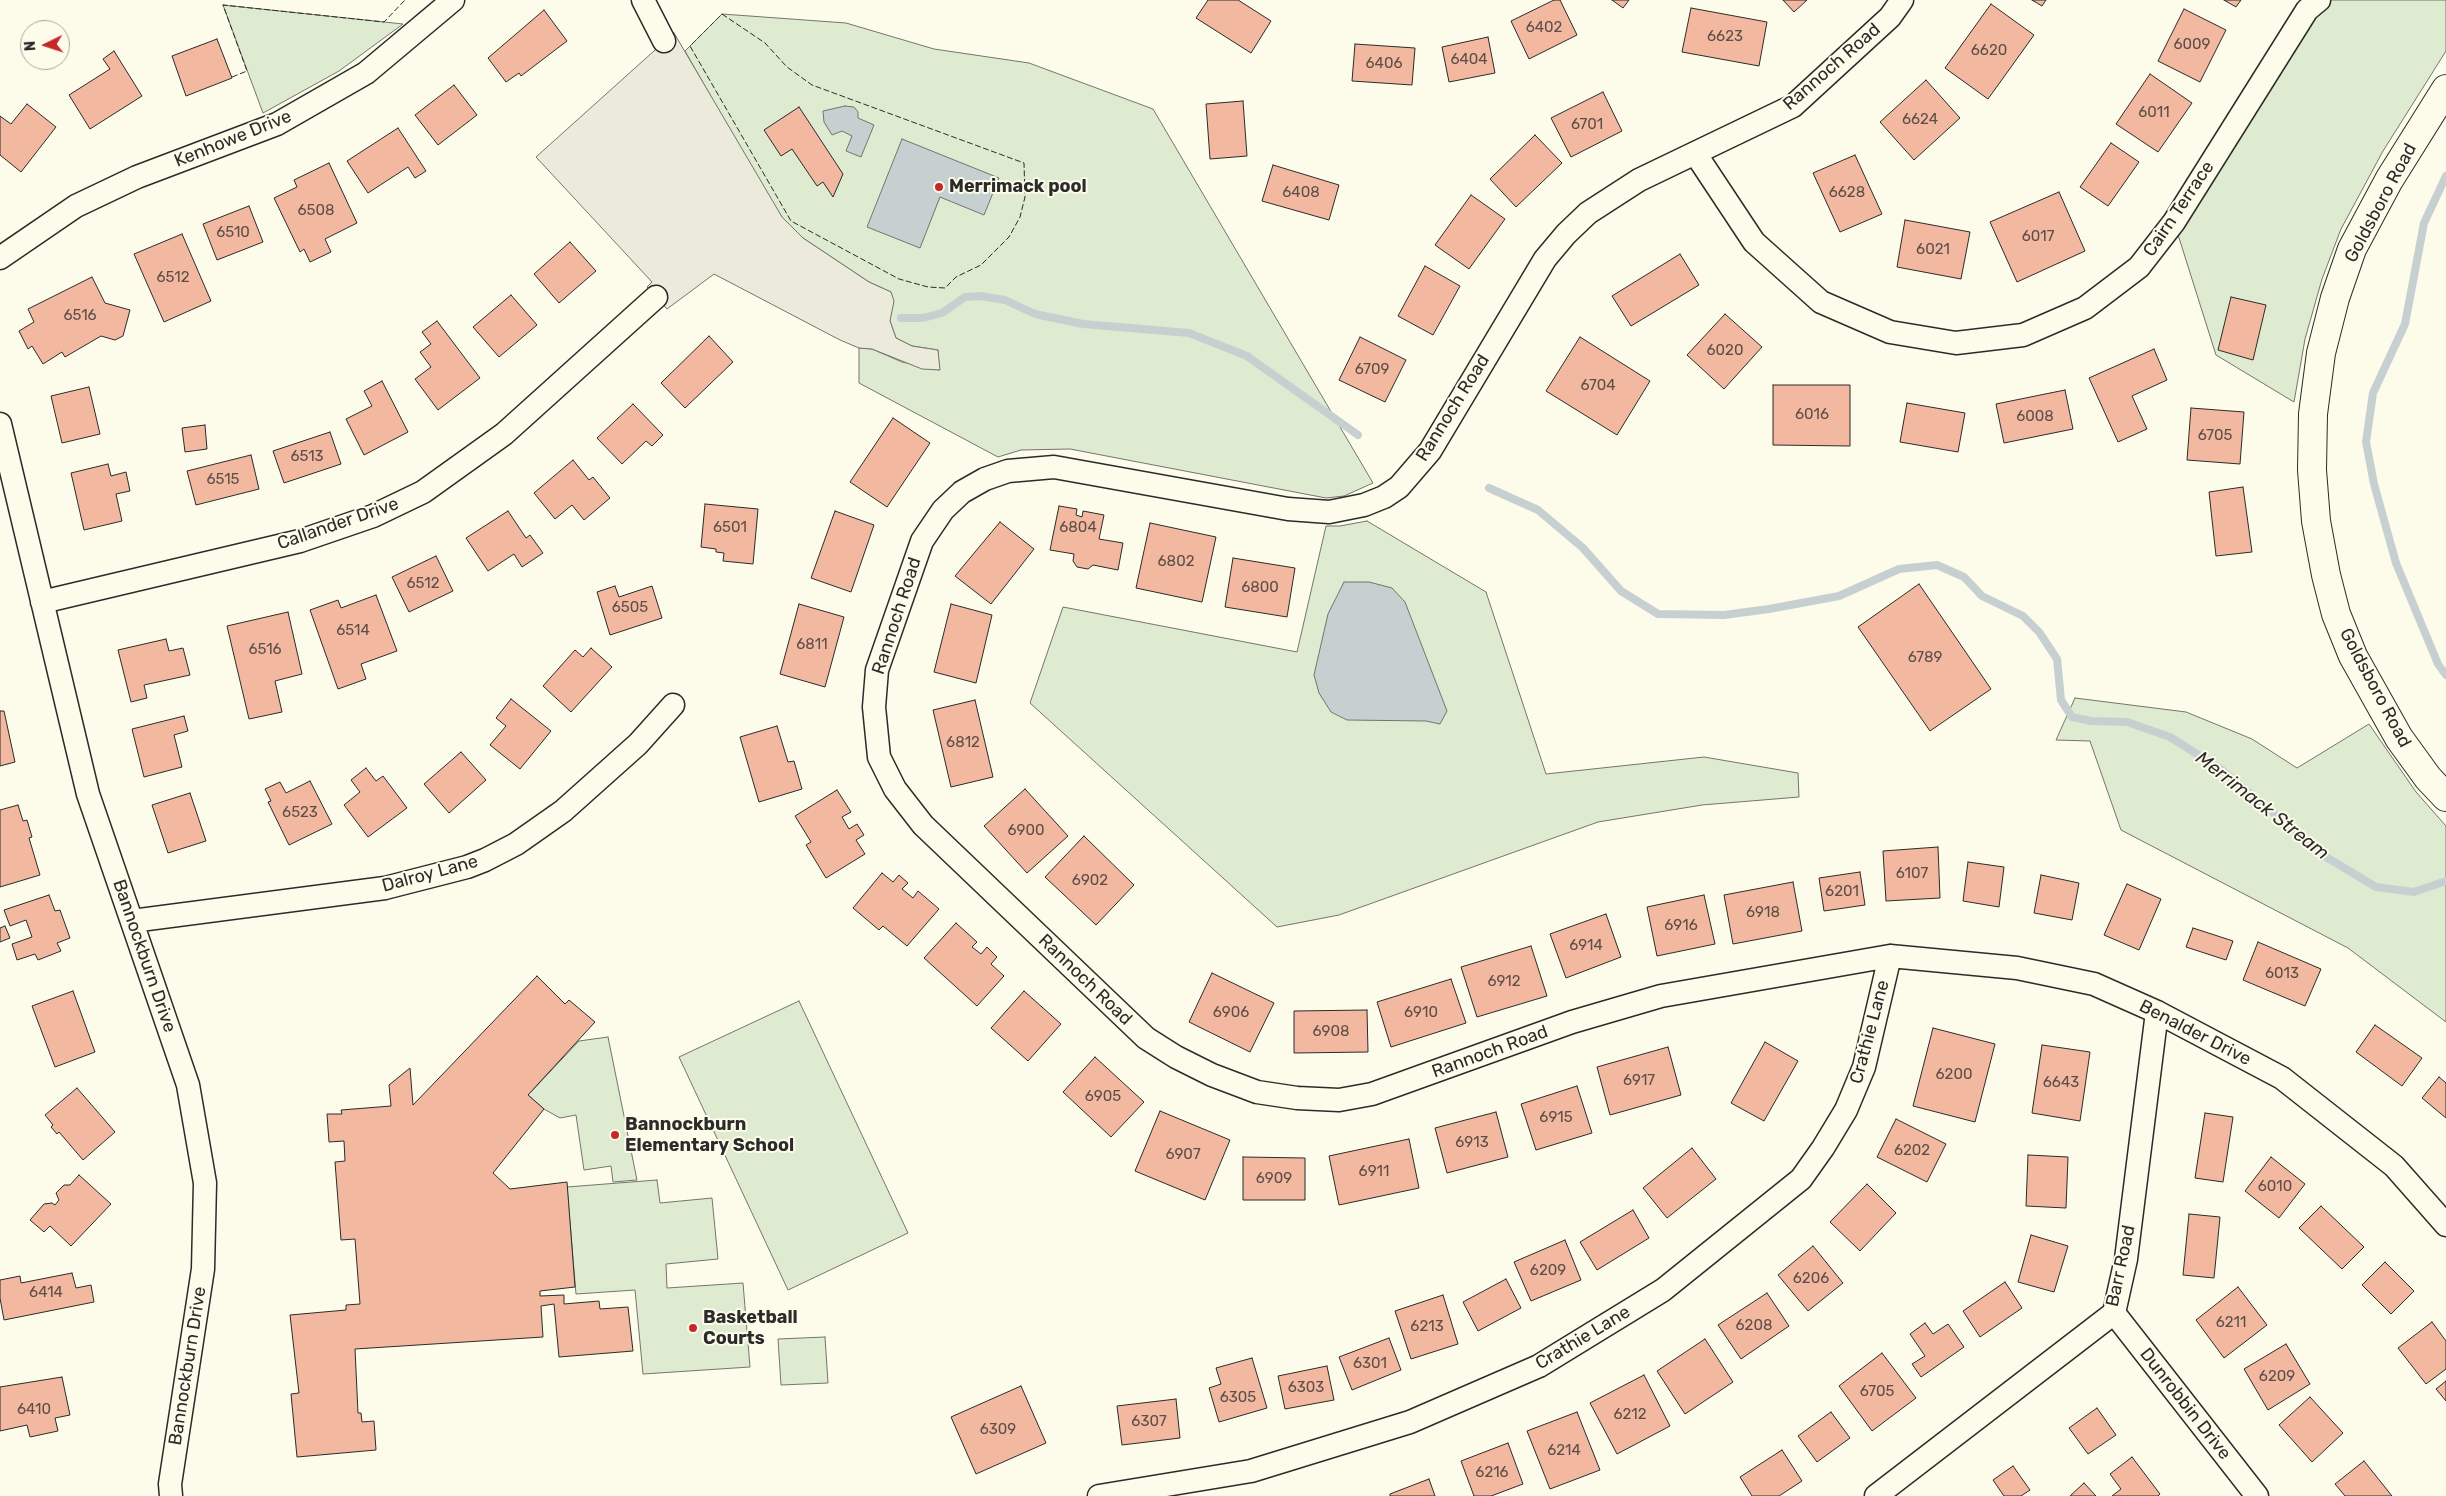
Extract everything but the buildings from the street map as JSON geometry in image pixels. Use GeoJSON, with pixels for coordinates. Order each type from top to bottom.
{"type":"FeatureCollection","features":[{"type":"Feature","properties":{"kind":"main road","name":"Goldsboro Road"},"geometry":{"type":"LineString","coordinates":[[2446,89],[2389,180],[2352,249],[2335,298],[2321,353],[2313,414],[2312,470],[2316,521],[2326,576],[2336,614],[2350,647],[2399,738],[2428,778],[2446,797]]}},
{"type":"Feature","properties":{"kind":"street","name":"Kenhowe Drive"},"geometry":{"type":"LineString","coordinates":[[0,258],[76,206],[138,177],[277,124],[366,73],[453,0]]}},
{"type":"Feature","properties":{"kind":"street"},"geometry":{"type":"LineString","coordinates":[[643,0],[664,41]]}},
{"type":"Feature","properties":{"kind":"street","name":"Rannoch Road"},"geometry":{"type":"LineString","coordinates":[[1890,956],[1661,996],[1572,1022],[1372,1094],[1339,1100],[1296,1098],[1257,1092],[1212,1075],[1176,1057],[1146,1038],[923,825],[895,789],[879,757],[874,707],[876,670],[922,541],[943,510],[962,492],[985,479],[1008,471],[1054,467],[1288,509],[1329,512],[1364,505],[1384,497],[1399,487],[1430,451],[1545,259],[1566,234],[1588,213],[1639,180],[1792,106],[1890,17],[1902,0]]}},
{"type":"Feature","properties":{"kind":"street","name":"Cairn Terrace"},"geometry":{"type":"LineString","coordinates":[[1694,153],[1754,242],[1820,302],[1890,332],[1956,343],[2023,335],[2085,308],[2139,267],[2174,222],[2307,10],[2319,0]]}},
{"type":"Feature","properties":{"kind":"street","name":"Callander Drive"},"geometry":{"type":"LineString","coordinates":[[42,602],[300,541],[373,516],[423,492],[504,434],[656,297]]}},
{"type":"Feature","properties":{"kind":"street","name":"Bannockburn Drive"},"geometry":{"type":"LineString","coordinates":[[0,424],[88,794],[188,1085],[205,1184],[203,1269],[170,1484],[171,1496]]}},
{"type":"Feature","properties":{"kind":"street","name":"Dalroy Lane"},"geometry":{"type":"LineString","coordinates":[[132,921],[385,888],[467,867],[485,860],[516,844],[564,811],[638,744],[673,705]]}},
{"type":"Feature","properties":{"kind":"street","name":"Benalder Drive"},"geometry":{"type":"LineString","coordinates":[[1890,956],[2017,968],[2094,984],[2157,1012],[2282,1078],[2394,1166],[2446,1225]]}},
{"type":"Feature","properties":{"kind":"street","name":"Crathie Lane"},"geometry":{"type":"LineString","coordinates":[[1099,1496],[1251,1471],[1410,1422],[1539,1366],[1664,1290],[1801,1178],[1823,1148],[1846,1110],[1864,1068],[1890,956]]}},
{"type":"Feature","properties":{"kind":"street","name":"Barr Road"},"geometry":{"type":"LineString","coordinates":[[1876,1496],[2114,1313],[2126,1260],[2157,1012]]}},
{"type":"Feature","properties":{"kind":"street","name":"Dunrobbin Drive"},"geometry":{"type":"LineString","coordinates":[[2114,1313],[2257,1496]]}},
{"type":"Feature","properties":{"kind":"green space"},"geometry":{"type":"Polygon","coordinates":[[[2319,0],[2446,0],[2446,51],[2383,151],[2341,229],[2322,279],[2305,339],[2294,402],[2216,355],[2174,222],[2319,0]]]}},
{"type":"Feature","properties":{"kind":"green space"},"geometry":{"type":"Polygon","coordinates":[[[223,5],[403,24],[339,71],[263,113],[223,5]]]}},
{"type":"Feature","properties":{"kind":"green space"},"geometry":{"type":"Polygon","coordinates":[[[722,14],[846,23],[934,49],[1029,63],[1153,109],[1373,483],[1344,496],[1326,498],[1070,449],[1021,450],[998,457],[859,383],[859,348],[872,349],[902,362],[939,370],[938,350],[912,346],[896,338],[890,321],[891,292],[869,282],[803,238],[782,217],[765,192],[685,51],[722,14]]]}},
{"type":"Feature","properties":{"kind":"green space"},"geometry":{"type":"Polygon","coordinates":[[[1367,521],[1486,592],[1546,774],[1704,757],[1798,773],[1799,797],[1702,805],[1598,822],[1339,915],[1277,927],[1030,703],[1063,607],[1297,652],[1326,526],[1340,526],[1367,521]]]}},
{"type":"Feature","properties":{"kind":"green space"},"geometry":{"type":"Polygon","coordinates":[[[2075,698],[2186,712],[2252,739],[2297,768],[2369,724],[2416,792],[2446,826],[2446,1022],[2348,948],[2121,830],[2090,741],[2056,740],[2075,698]]]}},
{"type":"Feature","properties":{"kind":"green space"},"geometry":{"type":"Polygon","coordinates":[[[799,1001],[908,1233],[788,1290],[679,1057],[799,1001]]]}},
{"type":"Feature","properties":{"kind":"green space"},"geometry":{"type":"Polygon","coordinates":[[[608,1037],[637,1180],[613,1182],[611,1166],[584,1170],[576,1115],[560,1118],[544,1109],[528,1095],[579,1041],[608,1037]]]}},
{"type":"Feature","properties":{"kind":"green space"},"geometry":{"type":"Polygon","coordinates":[[[657,1180],[660,1203],[712,1198],[718,1259],[666,1264],[667,1288],[743,1283],[750,1367],[643,1374],[635,1290],[576,1294],[567,1187],[657,1180]]]}},
{"type":"Feature","properties":{"kind":"green space"},"geometry":{"type":"Polygon","coordinates":[[[825,1337],[828,1383],[781,1385],[778,1339],[825,1337]]]}},
{"type":"Feature","properties":{"kind":"shaded area"},"geometry":{"type":"Polygon","coordinates":[[[674,33],[782,217],[803,238],[869,282],[891,292],[894,301],[890,321],[896,338],[912,346],[938,350],[940,370],[922,369],[872,349],[859,348],[840,340],[714,274],[667,309],[647,287],[652,282],[536,157],[674,33]]]}},
{"type":"Feature","properties":{"kind":"shaded area"},"geometry":{"type":"Polygon","coordinates":[[[845,106],[854,107],[858,112],[858,118],[874,125],[861,157],[846,151],[852,136],[842,131],[832,135],[824,122],[823,111],[845,106]]]}},
{"type":"Feature","properties":{"kind":"shaded area","name":"Merrimack pool"},"geometry":{"type":"Polygon","coordinates":[[[902,139],[999,178],[984,215],[940,197],[920,248],[867,227],[902,139]]]}},
{"type":"Feature","properties":{"kind":"shaded area"},"geometry":{"type":"Polygon","coordinates":[[[1344,582],[1369,582],[1392,588],[1405,602],[1447,711],[1440,724],[1426,721],[1347,720],[1331,712],[1319,693],[1314,675],[1328,614],[1344,582]]]}},
{"type":"Feature","properties":{"kind":"waterway"},"geometry":{"type":"LineString","coordinates":[[2446,176],[2424,223],[2405,324],[2373,393],[2366,442],[2374,484],[2396,563],[2438,664],[2446,675]]}},
{"type":"Feature","properties":{"kind":"waterway","name":"Merrimack Stream"},"geometry":{"type":"LineString","coordinates":[[901,318],[923,318],[942,313],[965,297],[980,296],[1005,300],[1035,314],[1083,324],[1189,333],[1247,356],[1358,435]]}},
{"type":"Feature","properties":{"kind":"waterway","name":"Merrimack Stream"},"geometry":{"type":"LineString","coordinates":[[1489,488],[1538,510],[1583,548],[1621,591],[1658,614],[1724,615],[1769,609],[1839,596],[1899,569],[1937,565],[1964,577],[1982,596],[2023,616],[2039,632],[2057,659],[2061,700],[2072,717],[2091,721],[2127,722],[2170,737],[2222,770],[2326,857],[2376,887],[2414,892],[2446,881]]}},
{"type":"Feature","properties":{"kind":"fence"},"geometry":{"type":"LineString","coordinates":[[232,77],[247,71],[223,5],[384,22],[405,0]]}},
{"type":"Feature","properties":{"kind":"fence"},"geometry":{"type":"LineString","coordinates":[[722,14],[765,43],[787,67],[812,85],[1024,163],[1025,197],[1020,217],[1009,237],[981,265],[956,277],[945,288],[928,287],[899,279],[791,221],[690,46],[722,14]]}},
{"type":"Feature","properties":{"kind":"place","name":"Merrimack pool"},"geometry":{"type":"Point","coordinates":[939,187]}},
{"type":"Feature","properties":{"kind":"place","name":"Bannockburn Elementary School"},"geometry":{"type":"Point","coordinates":[615,1135]}},
{"type":"Feature","properties":{"kind":"place","name":"Basketball Courts"},"geometry":{"type":"Point","coordinates":[693,1328]}}]}
